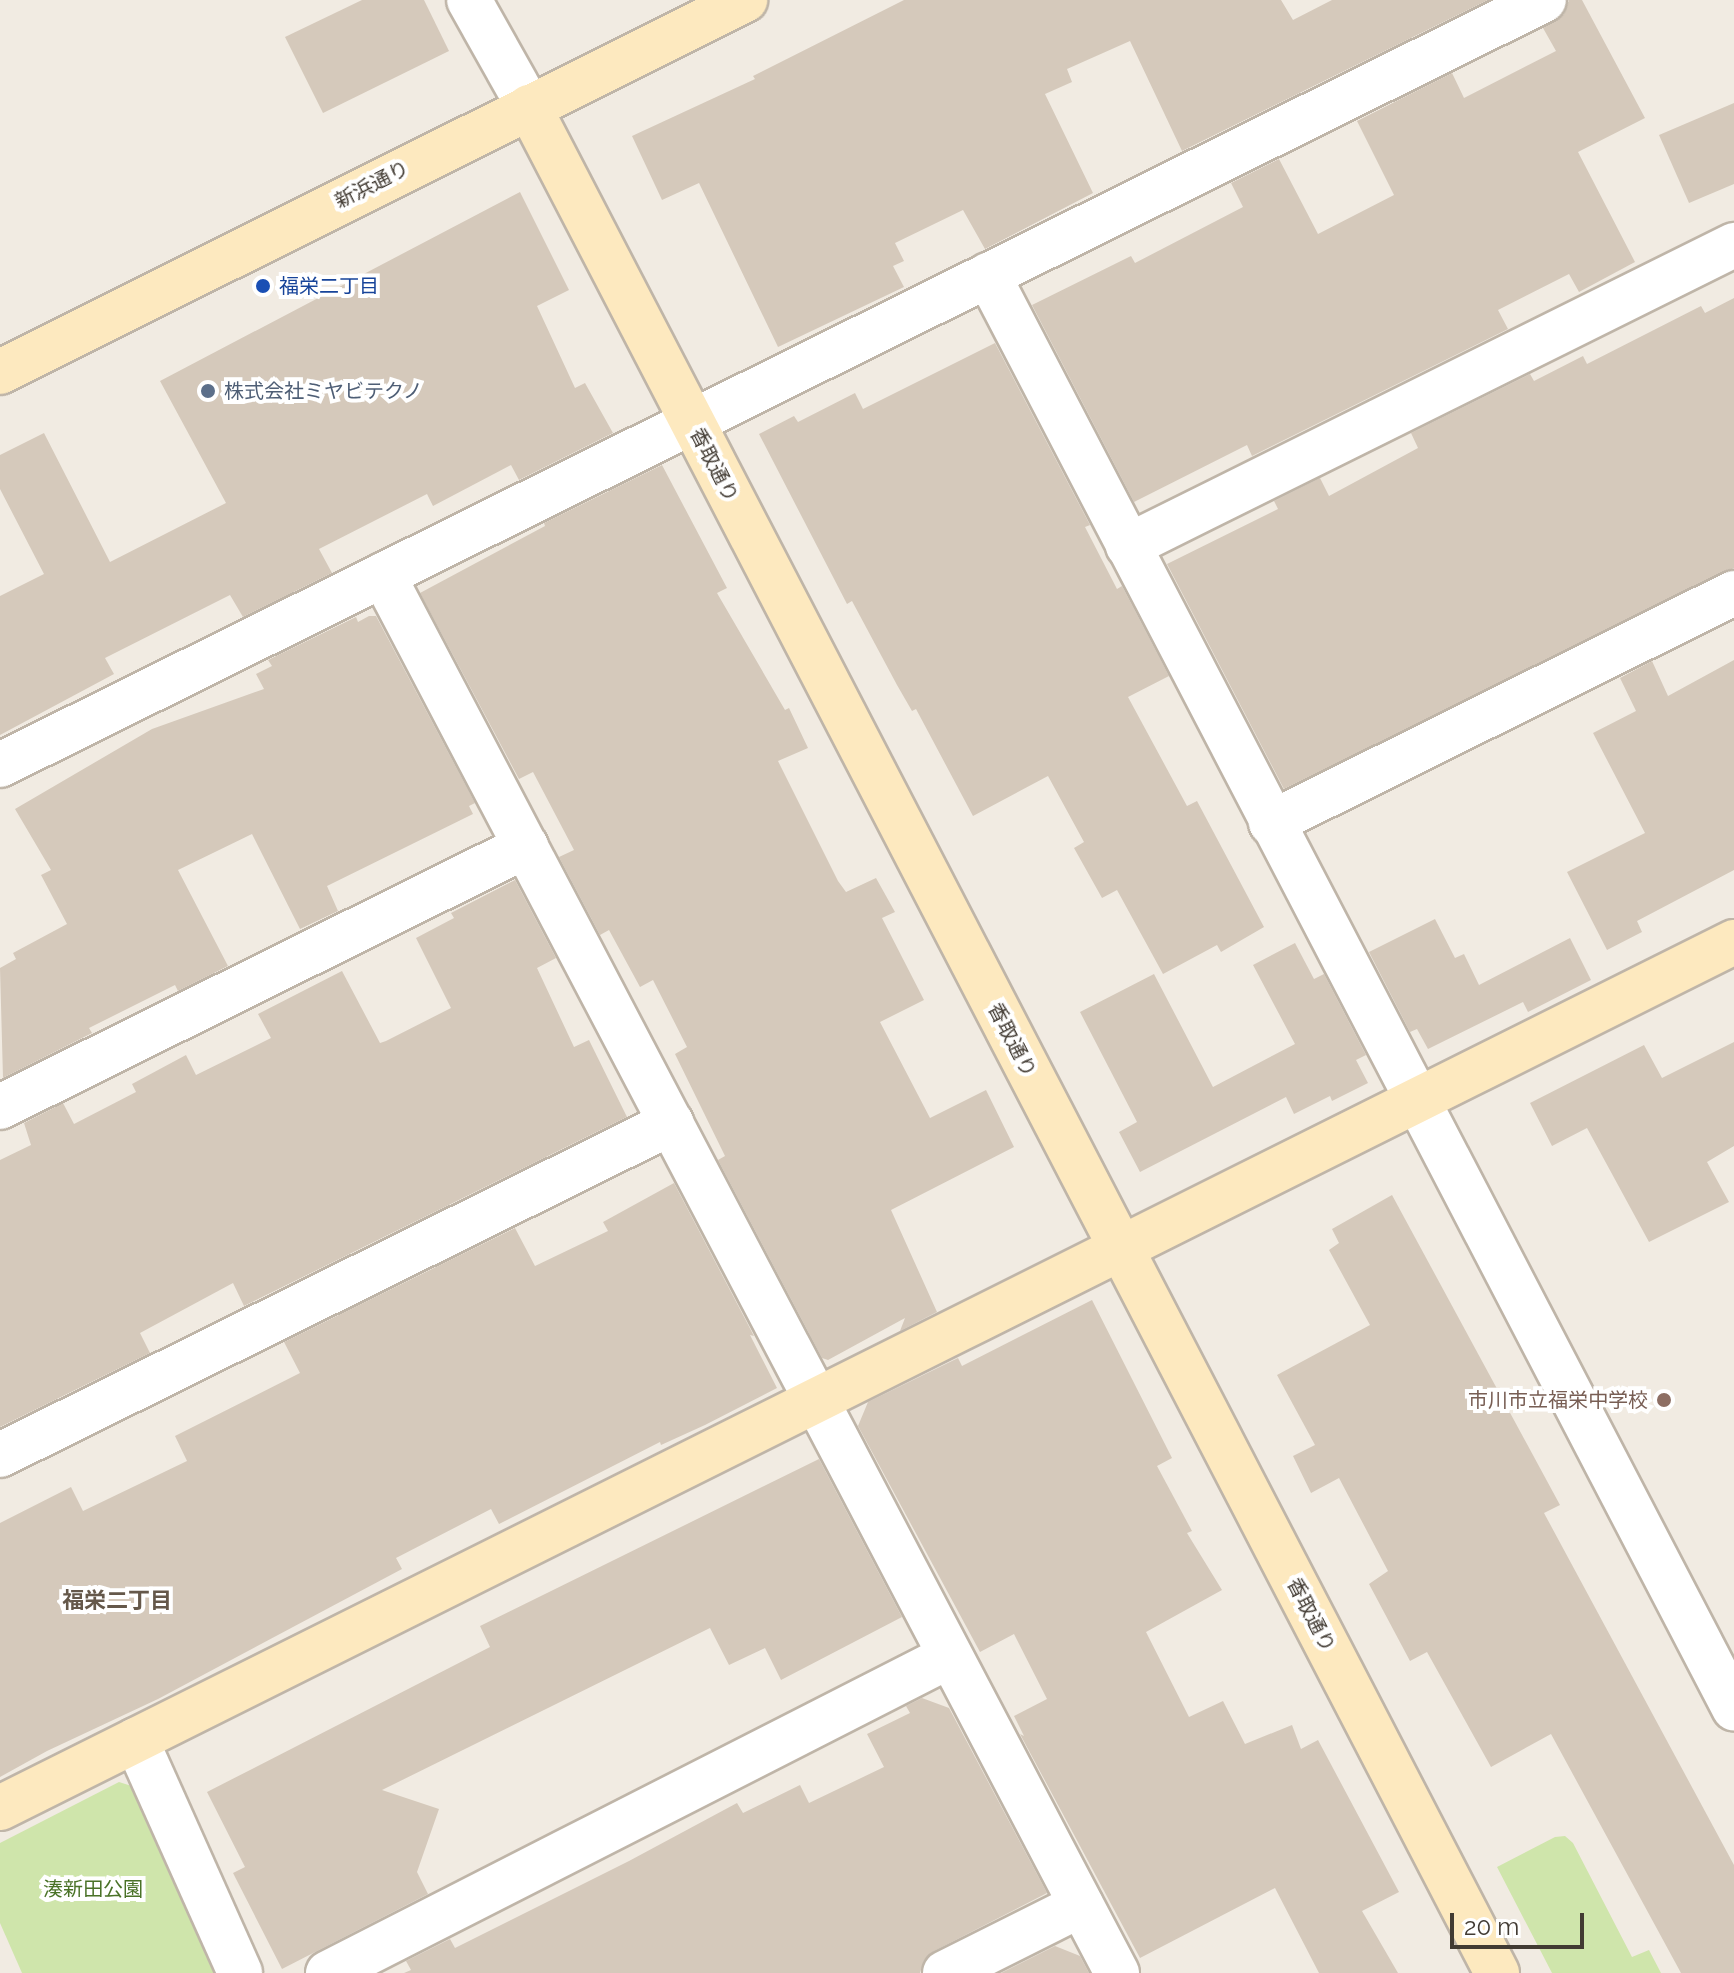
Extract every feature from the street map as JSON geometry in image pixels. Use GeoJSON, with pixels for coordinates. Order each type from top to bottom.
{"type":"FeatureCollection","features":[{"type":"Feature","properties":{"kind":"street"},"geometry":{"type":"LineString","coordinates":[[469,0],[529,107]]}},
{"type":"Feature","properties":{"kind":"street","name":"新浜通り"},"geometry":{"type":"LineString","coordinates":[[0,372],[745,0]]}},
{"type":"Feature","properties":{"kind":"street"},"geometry":{"type":"LineString","coordinates":[[0,765],[1532,3]]}},
{"type":"Feature","properties":{"kind":"street","name":"香取通り"},"geometry":{"type":"LineString","coordinates":[[529,107],[1497,1973]]}},
{"type":"Feature","properties":{"kind":"street"},"geometry":{"type":"LineString","coordinates":[[1128,546],[1734,245]]}},
{"type":"Feature","properties":{"kind":"street"},"geometry":{"type":"LineString","coordinates":[[988,275],[1734,1708]]}},
{"type":"Feature","properties":{"kind":"street"},"geometry":{"type":"LineString","coordinates":[[383,575],[1117,1973]]}},
{"type":"Feature","properties":{"kind":"street"},"geometry":{"type":"LineString","coordinates":[[1271,823],[1734,593]]}},
{"type":"Feature","properties":{"kind":"street"},"geometry":{"type":"LineString","coordinates":[[0,1107],[526,846]]}},
{"type":"Feature","properties":{"kind":"street"},"geometry":{"type":"LineString","coordinates":[[0,1808],[1734,942]]}},
{"type":"Feature","properties":{"kind":"street"},"geometry":{"type":"LineString","coordinates":[[0,1455],[671,1123]]}},
{"type":"Feature","properties":{"kind":"street"},"geometry":{"type":"LineString","coordinates":[[328,1973],[950,1656]]}},
{"type":"Feature","properties":{"kind":"street"},"geometry":{"type":"LineString","coordinates":[[136,1740],[240,1973]]}},
{"type":"Feature","properties":{"kind":"street"},"geometry":{"type":"LineString","coordinates":[[945,1973],[1081,1905]]}},
{"type":"Feature","properties":{"kind":"green space","name":"湊新田公園"},"geometry":{"type":"Polygon","coordinates":[[[119,1782],[141,1789],[223,1973],[22,1973],[0,1923],[0,1843],[119,1782]]]}},
{"type":"Feature","properties":{"kind":"green space"},"geometry":{"type":"Polygon","coordinates":[[[1565,1836],[1573,1843],[1632,1957],[1649,1950],[1661,1973],[1552,1973],[1497,1867],[1555,1837],[1565,1836]]]}},
{"type":"Feature","properties":{"kind":"building"},"geometry":{"type":"Polygon","coordinates":[[[362,0],[424,0],[449,51],[323,113],[285,37],[362,0]]]}},
{"type":"Feature","properties":{"kind":"building"},"geometry":{"type":"Polygon","coordinates":[[[904,0],[1281,0],[1293,20],[1332,0],[1488,0],[1182,151],[1130,41],[1067,69],[1072,82],[1045,94],[1093,193],[985,249],[963,210],[895,243],[904,261],[893,266],[904,287],[778,347],[699,183],[662,200],[632,136],[755,79],[753,76],[904,0]]]}},
{"type":"Feature","properties":{"kind":"building"},"geometry":{"type":"Polygon","coordinates":[[[1569,0],[1582,0],[1645,118],[1578,152],[1635,262],[1579,292],[1569,274],[1498,310],[1508,329],[1252,456],[1247,445],[1134,502],[1032,305],[1131,256],[1135,263],[1243,207],[1231,183],[1279,159],[1318,234],[1394,195],[1357,121],[1452,73],[1464,98],[1556,51],[1543,28],[1564,14],[1569,0]]]}},
{"type":"Feature","properties":{"kind":"building"},"geometry":{"type":"Polygon","coordinates":[[[1734,103],[1734,184],[1689,203],[1659,135],[1734,103]]]}},
{"type":"Feature","properties":{"kind":"building"},"geometry":{"type":"Polygon","coordinates":[[[520,192],[569,290],[537,306],[575,388],[585,383],[613,433],[519,480],[511,465],[433,506],[427,494],[319,549],[332,573],[243,617],[230,595],[105,658],[114,674],[0,735],[0,596],[44,574],[0,489],[0,455],[44,433],[110,562],[226,503],[160,381],[520,192]]]}},
{"type":"Feature","properties":{"kind":"building"},"geometry":{"type":"Polygon","coordinates":[[[1734,298],[1734,568],[1284,789],[1167,564],[1278,509],[1274,501],[1320,478],[1329,496],[1418,448],[1411,433],[1530,374],[1534,381],[1583,356],[1587,364],[1701,306],[1705,313],[1734,298]]]}},
{"type":"Feature","properties":{"kind":"building"},"geometry":{"type":"Polygon","coordinates":[[[995,343],[1090,525],[1085,527],[1117,589],[1122,586],[1169,676],[1128,697],[1187,806],[1197,801],[1264,927],[1221,952],[1217,945],[1163,974],[1117,890],[1102,898],[1074,848],[1084,842],[1048,776],[973,816],[916,709],[912,711],[852,601],[847,604],[759,434],[794,416],[798,422],[855,393],[863,409],[995,343]]]}},
{"type":"Feature","properties":{"kind":"building"},"geometry":{"type":"Polygon","coordinates":[[[662,465],[727,588],[717,593],[785,710],[789,708],[808,748],[778,761],[838,881],[846,892],[876,878],[895,912],[882,918],[924,1000],[880,1022],[930,1118],[986,1090],[1014,1147],[891,1210],[937,1312],[900,1331],[905,1318],[828,1360],[822,1358],[718,1160],[725,1156],[675,1054],[687,1047],[653,980],[640,987],[609,930],[600,935],[559,857],[574,850],[533,772],[519,779],[420,593],[545,526],[544,523],[662,465]]]}},
{"type":"Feature","properties":{"kind":"building"},"geometry":{"type":"Polygon","coordinates":[[[376,616],[475,803],[469,806],[473,814],[327,886],[338,911],[300,929],[252,834],[178,870],[228,966],[178,991],[175,985],[89,1028],[92,1033],[3,1078],[0,968],[16,959],[13,953],[67,924],[41,875],[51,870],[15,809],[152,729],[264,689],[256,674],[272,666],[268,660],[356,617],[358,622],[376,616]]]}},
{"type":"Feature","properties":{"kind":"building"},"geometry":{"type":"Polygon","coordinates":[[[1734,660],[1734,870],[1637,921],[1642,932],[1607,950],[1567,872],[1645,833],[1593,733],[1636,711],[1620,678],[1652,661],[1668,696],[1734,660]]]}},
{"type":"Feature","properties":{"kind":"building"},"geometry":{"type":"Polygon","coordinates":[[[515,880],[556,958],[537,968],[574,1047],[589,1040],[627,1117],[244,1306],[233,1283],[140,1333],[150,1353],[0,1427],[0,1160],[31,1145],[24,1123],[63,1103],[74,1124],[136,1092],[132,1084],[186,1055],[196,1075],[271,1038],[258,1014],[342,971],[380,1043],[386,1041],[451,1008],[416,938],[454,918],[451,913],[515,880]]]}},
{"type":"Feature","properties":{"kind":"building"},"geometry":{"type":"Polygon","coordinates":[[[1435,919],[1455,958],[1464,954],[1479,985],[1570,938],[1591,980],[1528,1012],[1523,1002],[1428,1049],[1417,1029],[1410,1032],[1369,952],[1435,919]]]}},
{"type":"Feature","properties":{"kind":"building"},"geometry":{"type":"Polygon","coordinates":[[[1295,943],[1314,979],[1324,974],[1366,1055],[1356,1060],[1368,1083],[1332,1101],[1330,1096],[1294,1114],[1286,1097],[1140,1172],[1119,1132],[1137,1122],[1080,1012],[1154,974],[1213,1087],[1295,1044],[1253,965],[1295,943]]]}},
{"type":"Feature","properties":{"kind":"building"},"geometry":{"type":"Polygon","coordinates":[[[1734,1042],[1734,1146],[1707,1162],[1729,1202],[1649,1242],[1587,1128],[1552,1146],[1530,1103],[1644,1045],[1662,1078],[1734,1042]]]}},
{"type":"Feature","properties":{"kind":"building"},"geometry":{"type":"Polygon","coordinates":[[[674,1183],[754,1336],[750,1335],[777,1388],[705,1425],[661,1445],[660,1442],[499,1524],[491,1509],[396,1558],[402,1569],[158,1699],[47,1751],[0,1777],[0,1523],[71,1487],[83,1511],[187,1461],[175,1436],[300,1373],[284,1342],[515,1228],[535,1266],[608,1231],[603,1222],[674,1183]]]}},
{"type":"Feature","properties":{"kind":"building"},"geometry":{"type":"Polygon","coordinates":[[[1392,1195],[1560,1505],[1544,1513],[1734,1865],[1734,1973],[1681,1973],[1551,1734],[1491,1767],[1427,1652],[1410,1661],[1369,1584],[1388,1571],[1339,1478],[1311,1493],[1293,1456],[1315,1445],[1277,1375],[1370,1325],[1329,1250],[1339,1243],[1332,1229],[1392,1195]]]}},
{"type":"Feature","properties":{"kind":"building"},"geometry":{"type":"Polygon","coordinates":[[[1092,1300],[1172,1458],[1157,1466],[1192,1531],[1187,1533],[1222,1590],[1146,1632],[1189,1717],[1223,1701],[1245,1744],[1292,1725],[1301,1749],[1318,1740],[1399,1892],[1362,1911],[1398,1973],[1319,1973],[1275,1888],[1140,1958],[1020,1734],[1024,1736],[1014,1716],[1047,1699],[1014,1634],[980,1652],[858,1426],[868,1402],[958,1358],[962,1366],[1092,1300]]]}},
{"type":"Feature","properties":{"kind":"building"},"geometry":{"type":"Polygon","coordinates":[[[819,1459],[902,1617],[781,1680],[765,1648],[729,1665],[710,1628],[382,1790],[439,1809],[417,1872],[428,1894],[282,1969],[233,1873],[245,1867],[207,1792],[490,1647],[480,1626],[819,1459]]]}},
{"type":"Feature","properties":{"kind":"building"},"geometry":{"type":"Polygon","coordinates":[[[922,1698],[949,1708],[1047,1893],[934,1951],[924,1960],[920,1973],[404,1973],[411,1970],[406,1961],[450,1939],[455,1948],[737,1803],[743,1813],[800,1785],[809,1803],[884,1767],[867,1734],[910,1713],[906,1706],[922,1698]]]}},
{"type":"Feature","properties":{"kind":"building"},"geometry":{"type":"Polygon","coordinates":[[[1055,1946],[1080,1956],[1089,1973],[1001,1973],[1055,1946]]]}},
{"type":"Feature","properties":{"kind":"place","name":"福栄二丁目"},"geometry":{"type":"Point","coordinates":[263,286]}},
{"type":"Feature","properties":{"kind":"place","name":"株式会社ミヤビテクノ"},"geometry":{"type":"Point","coordinates":[208,391]}},
{"type":"Feature","properties":{"kind":"place","name":"市川市立福栄中学校"},"geometry":{"type":"Point","coordinates":[1664,1400]}},
{"type":"Feature","properties":{"kind":"district","name":"福栄二丁目"},"geometry":{"type":"Point","coordinates":[117,1601]}}]}
